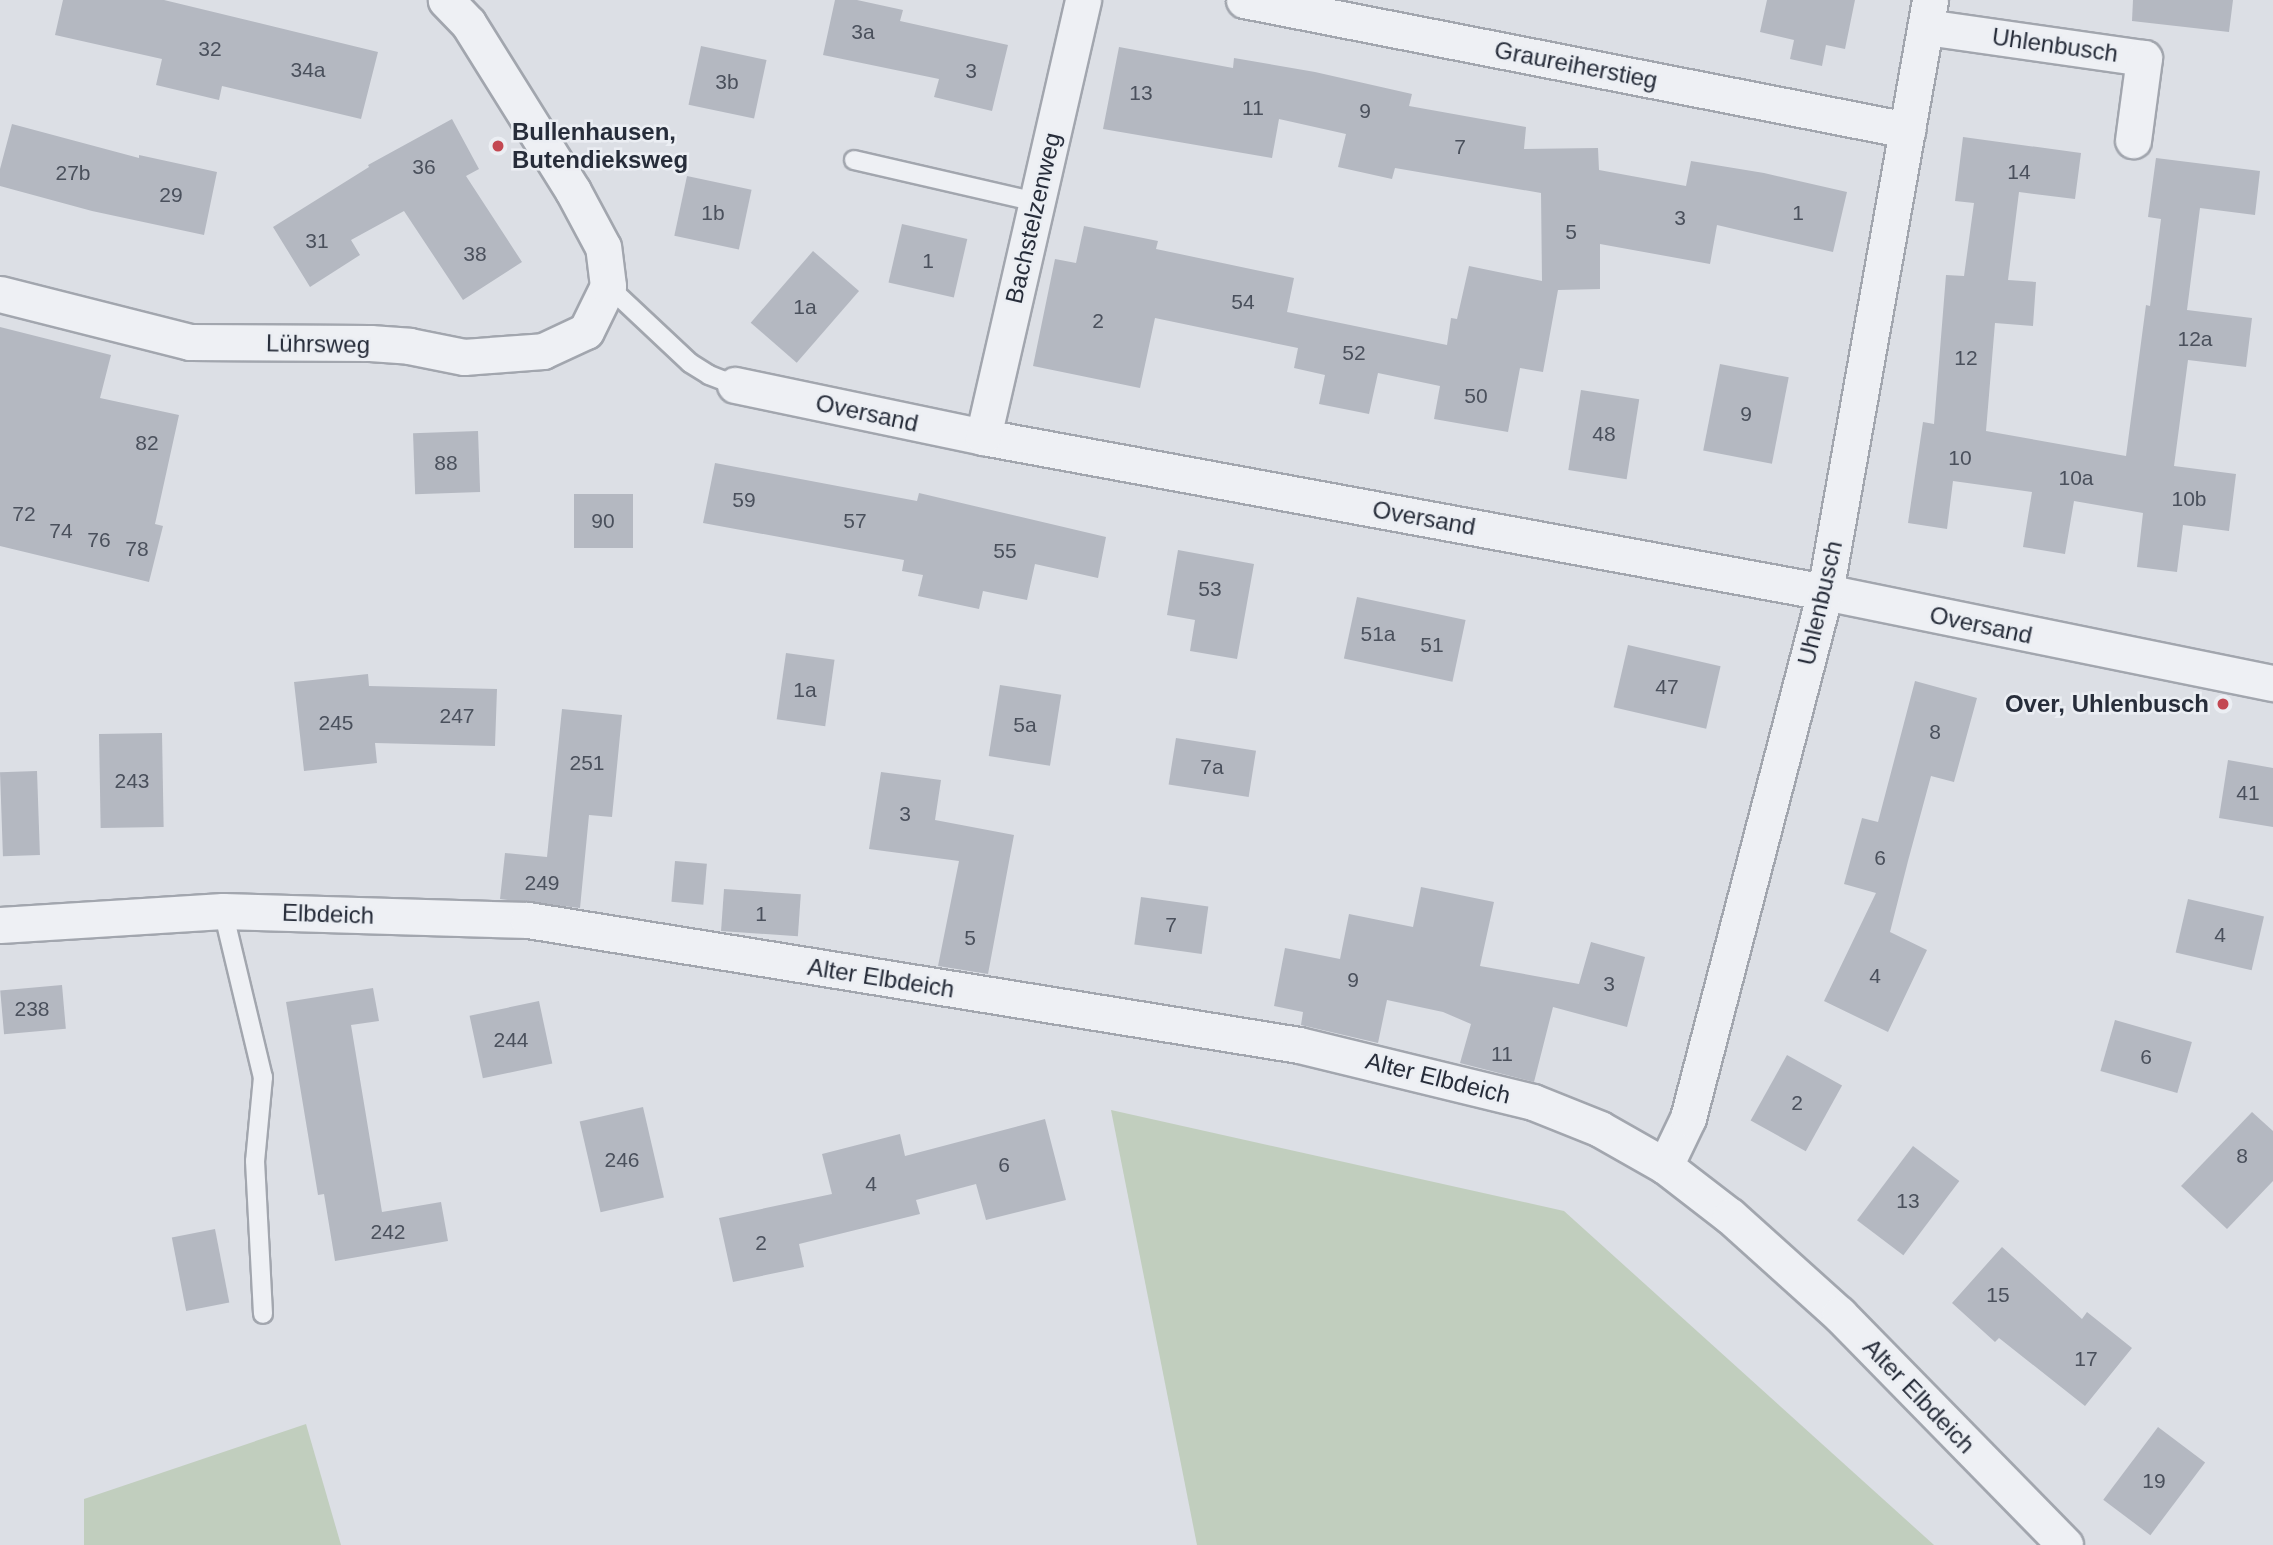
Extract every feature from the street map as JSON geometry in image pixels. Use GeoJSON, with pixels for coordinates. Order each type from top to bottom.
{"type":"FeatureCollection","features":[{"type":"Feature","properties":{"kind":"street"},"geometry":{"type":"LineString","coordinates":[[446,0],[468,23],[573,191],[603,247],[608,286]]}},
{"type":"Feature","properties":{"kind":"street","name":"Bachstelzenweg"},"geometry":{"type":"LineString","coordinates":[[983,437],[1083,0]]}},
{"type":"Feature","properties":{"kind":"street","name":"Graureiherstieg"},"geometry":{"type":"LineString","coordinates":[[1244,0],[1908,130]]}},
{"type":"Feature","properties":{"kind":"street","name":"Uhlenbusch"},"geometry":{"type":"LineString","coordinates":[[1665,1166],[1688,1118],[1825,592],[1928,13],[2144,58],[2133,141]]}},
{"type":"Feature","properties":{"kind":"street","name":"Lührsweg"},"geometry":{"type":"LineString","coordinates":[[0,294],[190,342],[409,346],[464,357],[543,351],[586,331],[608,286]]}},
{"type":"Feature","properties":{"kind":"street","name":"Oversand"},"geometry":{"type":"LineString","coordinates":[[736,385],[983,437],[1825,592],[2273,683]]}},
{"type":"Feature","properties":{"kind":"street","name":"Elbdeich"},"geometry":{"type":"LineString","coordinates":[[0,925],[223,911],[528,920],[654,941]]}},
{"type":"Feature","properties":{"kind":"street","name":"Alter Elbdeich"},"geometry":{"type":"LineString","coordinates":[[654,941],[1299,1045],[1399,1067],[1533,1102],[1600,1129],[1665,1166],[1730,1216],[1839,1314],[2065,1545]]}},
{"type":"Feature","properties":{"kind":"lane"},"geometry":{"type":"LineString","coordinates":[[854,160],[1036,202]]}},
{"type":"Feature","properties":{"kind":"lane","name":"Oversand"},"geometry":{"type":"LineString","coordinates":[[608,286],[690,363],[709,375],[736,385]]}},
{"type":"Feature","properties":{"kind":"lane"},"geometry":{"type":"LineString","coordinates":[[223,911],[263,1077],[255,1161],[263,1314]]}},
{"type":"Feature","properties":{"kind":"green space"},"geometry":{"type":"Polygon","coordinates":[[[1111,1110],[1564,1211],[1934,1545],[1197,1545],[1111,1110]]]}},
{"type":"Feature","properties":{"kind":"green space"},"geometry":{"type":"Polygon","coordinates":[[[306,1424],[341,1545],[84,1545],[84,1499],[306,1424]]]}},
{"type":"Feature","properties":{"kind":"building"},"geometry":{"type":"Polygon","coordinates":[[[63,0],[164,0],[378,52],[361,119],[222,86],[219,100],[156,85],[162,59],[55,35],[63,0]]]}},
{"type":"Feature","properties":{"kind":"building"},"geometry":{"type":"Polygon","coordinates":[[[835,0],[857,0],[903,10],[900,21],[1008,45],[992,111],[934,97],[939,79],[823,55],[835,0]]]}},
{"type":"Feature","properties":{"kind":"building"},"geometry":{"type":"Polygon","coordinates":[[[1767,0],[1855,0],[1845,49],[1826,45],[1822,66],[1790,59],[1794,40],[1760,32],[1767,0]]]}},
{"type":"Feature","properties":{"kind":"building"},"geometry":{"type":"Polygon","coordinates":[[[2133,0],[2233,0],[2229,32],[2132,21],[2133,0]]]}},
{"type":"Feature","properties":{"kind":"building"},"geometry":{"type":"Polygon","coordinates":[[[701,46],[767,60],[754,119],[689,105],[701,46]]]}},
{"type":"Feature","properties":{"kind":"building"},"geometry":{"type":"Polygon","coordinates":[[[1119,47],[1233,68],[1234,58],[1315,72],[1412,94],[1409,106],[1526,127],[1524,149],[1598,148],[1599,170],[1686,186],[1691,161],[1764,173],[1847,192],[1833,252],[1717,225],[1710,264],[1600,244],[1600,289],[1558,290],[1543,372],[1520,368],[1508,432],[1434,419],[1440,386],[1378,373],[1369,414],[1319,404],[1325,375],[1294,368],[1298,348],[1155,318],[1140,388],[1033,366],[1055,259],[1076,263],[1084,226],[1158,241],[1156,249],[1294,278],[1287,312],[1447,345],[1451,318],[1457,319],[1469,266],[1542,281],[1541,193],[1395,168],[1392,179],[1338,167],[1346,134],[1279,119],[1272,158],[1103,129],[1119,47]]]}},
{"type":"Feature","properties":{"kind":"building"},"geometry":{"type":"Polygon","coordinates":[[[452,119],[479,169],[466,176],[522,262],[463,300],[404,211],[351,240],[360,255],[310,287],[273,227],[369,167],[368,165],[452,119]]]}},
{"type":"Feature","properties":{"kind":"building"},"geometry":{"type":"Polygon","coordinates":[[[12,124],[139,158],[139,155],[217,172],[204,235],[92,211],[0,186],[0,169],[12,124]]]}},
{"type":"Feature","properties":{"kind":"building"},"geometry":{"type":"Polygon","coordinates":[[[1963,137],[2081,153],[2075,199],[2019,192],[2008,280],[2036,282],[2033,326],[1995,323],[1986,431],[2126,456],[2146,305],[2150,306],[2161,219],[2148,217],[2156,158],[2260,171],[2255,215],[2200,208],[2187,310],[2252,318],[2246,367],[2188,360],[2174,466],[2236,474],[2229,531],[2183,525],[2177,572],[2137,567],[2143,513],[2074,501],[2065,554],[2023,547],[2032,492],[1953,481],[1947,529],[1908,523],[1923,422],[1934,424],[1946,275],[1964,276],[1974,203],[1955,201],[1963,137]]]}},
{"type":"Feature","properties":{"kind":"building"},"geometry":{"type":"Polygon","coordinates":[[[687,176],[752,190],[739,249],[674,236],[687,176]]]}},
{"type":"Feature","properties":{"kind":"building"},"geometry":{"type":"Polygon","coordinates":[[[902,224],[967,239],[954,298],[889,282],[902,224]]]}},
{"type":"Feature","properties":{"kind":"building"},"geometry":{"type":"Polygon","coordinates":[[[813,251],[859,291],[797,363],[751,323],[813,251]]]}},
{"type":"Feature","properties":{"kind":"building"},"geometry":{"type":"Polygon","coordinates":[[[0,327],[111,355],[100,398],[179,415],[155,524],[163,526],[149,582],[0,546],[0,327]]]}},
{"type":"Feature","properties":{"kind":"building"},"geometry":{"type":"Polygon","coordinates":[[[1720,364],[1789,377],[1772,464],[1703,450],[1720,364]]]}},
{"type":"Feature","properties":{"kind":"building"},"geometry":{"type":"Polygon","coordinates":[[[1581,390],[1639,399],[1627,479],[1568,470],[1581,390]]]}},
{"type":"Feature","properties":{"kind":"building"},"geometry":{"type":"Polygon","coordinates":[[[478,431],[480,492],[415,494],[413,433],[478,431]]]}},
{"type":"Feature","properties":{"kind":"building"},"geometry":{"type":"Polygon","coordinates":[[[715,463],[917,501],[919,493],[1106,537],[1098,578],[1035,564],[1027,600],[983,591],[979,609],[918,596],[923,575],[902,571],[904,560],[703,523],[715,463]]]}},
{"type":"Feature","properties":{"kind":"building"},"geometry":{"type":"Polygon","coordinates":[[[574,494],[633,494],[633,548],[574,548],[574,494]]]}},
{"type":"Feature","properties":{"kind":"building"},"geometry":{"type":"Polygon","coordinates":[[[1178,550],[1254,564],[1237,659],[1190,651],[1195,620],[1167,615],[1178,550]]]}},
{"type":"Feature","properties":{"kind":"building"},"geometry":{"type":"Polygon","coordinates":[[[1357,597],[1466,620],[1452,682],[1344,659],[1357,597]]]}},
{"type":"Feature","properties":{"kind":"building"},"geometry":{"type":"Polygon","coordinates":[[[1628,645],[1721,666],[1706,729],[1614,707],[1628,645]]]}},
{"type":"Feature","properties":{"kind":"building"},"geometry":{"type":"Polygon","coordinates":[[[786,653],[835,660],[825,726],[777,719],[786,653]]]}},
{"type":"Feature","properties":{"kind":"building"},"geometry":{"type":"Polygon","coordinates":[[[368,674],[369,686],[497,689],[495,746],[375,743],[377,763],[304,771],[294,682],[368,674]]]}},
{"type":"Feature","properties":{"kind":"building"},"geometry":{"type":"Polygon","coordinates":[[[1915,681],[1977,698],[1954,782],[1931,776],[1908,861],[1890,932],[1927,950],[1888,1032],[1824,1001],[1876,893],[1844,884],[1862,818],[1878,822],[1915,681]]]}},
{"type":"Feature","properties":{"kind":"building"},"geometry":{"type":"Polygon","coordinates":[[[1000,685],[1061,695],[1050,766],[989,756],[1000,685]]]}},
{"type":"Feature","properties":{"kind":"building"},"geometry":{"type":"Polygon","coordinates":[[[562,709],[622,715],[612,817],[589,815],[580,908],[500,899],[505,853],[547,857],[562,709]]]}},
{"type":"Feature","properties":{"kind":"building"},"geometry":{"type":"Polygon","coordinates":[[[162,733],[164,827],[101,828],[99,734],[162,733]]]}},
{"type":"Feature","properties":{"kind":"building"},"geometry":{"type":"Polygon","coordinates":[[[1176,738],[1256,751],[1249,797],[1169,784],[1176,738]]]}},
{"type":"Feature","properties":{"kind":"building"},"geometry":{"type":"Polygon","coordinates":[[[2228,760],[2273,768],[2273,827],[2219,818],[2228,760]]]}},
{"type":"Feature","properties":{"kind":"building"},"geometry":{"type":"Polygon","coordinates":[[[37,771],[40,855],[3,856],[0,772],[37,771]]]}},
{"type":"Feature","properties":{"kind":"building"},"geometry":{"type":"Polygon","coordinates":[[[881,772],[941,780],[935,820],[1014,835],[988,974],[938,966],[959,861],[869,849],[881,772]]]}},
{"type":"Feature","properties":{"kind":"building"},"geometry":{"type":"Polygon","coordinates":[[[675,861],[707,864],[703,905],[671,902],[675,861]]]}},
{"type":"Feature","properties":{"kind":"building"},"geometry":{"type":"Polygon","coordinates":[[[1421,887],[1494,902],[1480,966],[1579,984],[1591,942],[1645,957],[1627,1027],[1553,1007],[1534,1082],[1460,1063],[1471,1024],[1443,1012],[1387,1000],[1378,1043],[1301,1025],[1303,1012],[1274,1006],[1285,948],[1340,959],[1349,914],[1413,927],[1421,887]]]}},
{"type":"Feature","properties":{"kind":"building"},"geometry":{"type":"Polygon","coordinates":[[[724,889],[801,894],[798,936],[721,931],[724,889]]]}},
{"type":"Feature","properties":{"kind":"building"},"geometry":{"type":"Polygon","coordinates":[[[1141,897],[1208,906],[1202,954],[1134,945],[1141,897]]]}},
{"type":"Feature","properties":{"kind":"building"},"geometry":{"type":"Polygon","coordinates":[[[2188,899],[2264,917],[2252,970],[2176,953],[2188,899]]]}},
{"type":"Feature","properties":{"kind":"building"},"geometry":{"type":"Polygon","coordinates":[[[62,985],[66,1029],[4,1034],[0,990],[62,985]]]}},
{"type":"Feature","properties":{"kind":"building"},"geometry":{"type":"Polygon","coordinates":[[[373,988],[379,1021],[351,1025],[382,1212],[441,1202],[448,1241],[335,1261],[324,1194],[318,1195],[286,1002],[373,988]]]}},
{"type":"Feature","properties":{"kind":"building"},"geometry":{"type":"Polygon","coordinates":[[[539,1001],[552,1064],[483,1078],[470,1016],[539,1001]]]}},
{"type":"Feature","properties":{"kind":"building"},"geometry":{"type":"Polygon","coordinates":[[[2115,1020],[2192,1042],[2177,1093],[2100,1071],[2115,1020]]]}},
{"type":"Feature","properties":{"kind":"building"},"geometry":{"type":"Polygon","coordinates":[[[1787,1055],[1842,1086],[1806,1151],[1751,1121],[1787,1055]]]}},
{"type":"Feature","properties":{"kind":"building"},"geometry":{"type":"Polygon","coordinates":[[[643,1107],[664,1198],[601,1212],[580,1122],[643,1107]]]}},
{"type":"Feature","properties":{"kind":"building"},"geometry":{"type":"Polygon","coordinates":[[[2252,1112],[2273,1131],[2273,1181],[2227,1229],[2181,1186],[2252,1112]]]}},
{"type":"Feature","properties":{"kind":"building"},"geometry":{"type":"Polygon","coordinates":[[[1045,1119],[1066,1200],[986,1220],[976,1184],[916,1200],[920,1214],[799,1244],[804,1267],[733,1282],[719,1218],[832,1194],[822,1154],[900,1134],[905,1156],[1045,1119]]]}},
{"type":"Feature","properties":{"kind":"building"},"geometry":{"type":"Polygon","coordinates":[[[1913,1146],[1959,1181],[1903,1255],[1857,1220],[1913,1146]]]}},
{"type":"Feature","properties":{"kind":"building"},"geometry":{"type":"Polygon","coordinates":[[[215,1229],[229,1303],[186,1311],[172,1237],[215,1229]]]}},
{"type":"Feature","properties":{"kind":"building"},"geometry":{"type":"Polygon","coordinates":[[[2002,1247],[2082,1319],[2087,1312],[2132,1348],[2085,1406],[1999,1338],[1995,1342],[1952,1303],[2002,1247]]]}},
{"type":"Feature","properties":{"kind":"building"},"geometry":{"type":"Polygon","coordinates":[[[2158,1427],[2205,1463],[2150,1535],[2103,1500],[2158,1427]]]}},
{"type":"Feature","properties":{"kind":"place","name":"Bullenhausen, Butendieksweg"},"geometry":{"type":"Point","coordinates":[498,146]}},
{"type":"Feature","properties":{"kind":"place","name":"Over, Uhlenbusch"},"geometry":{"type":"Point","coordinates":[2223,704]}}]}
